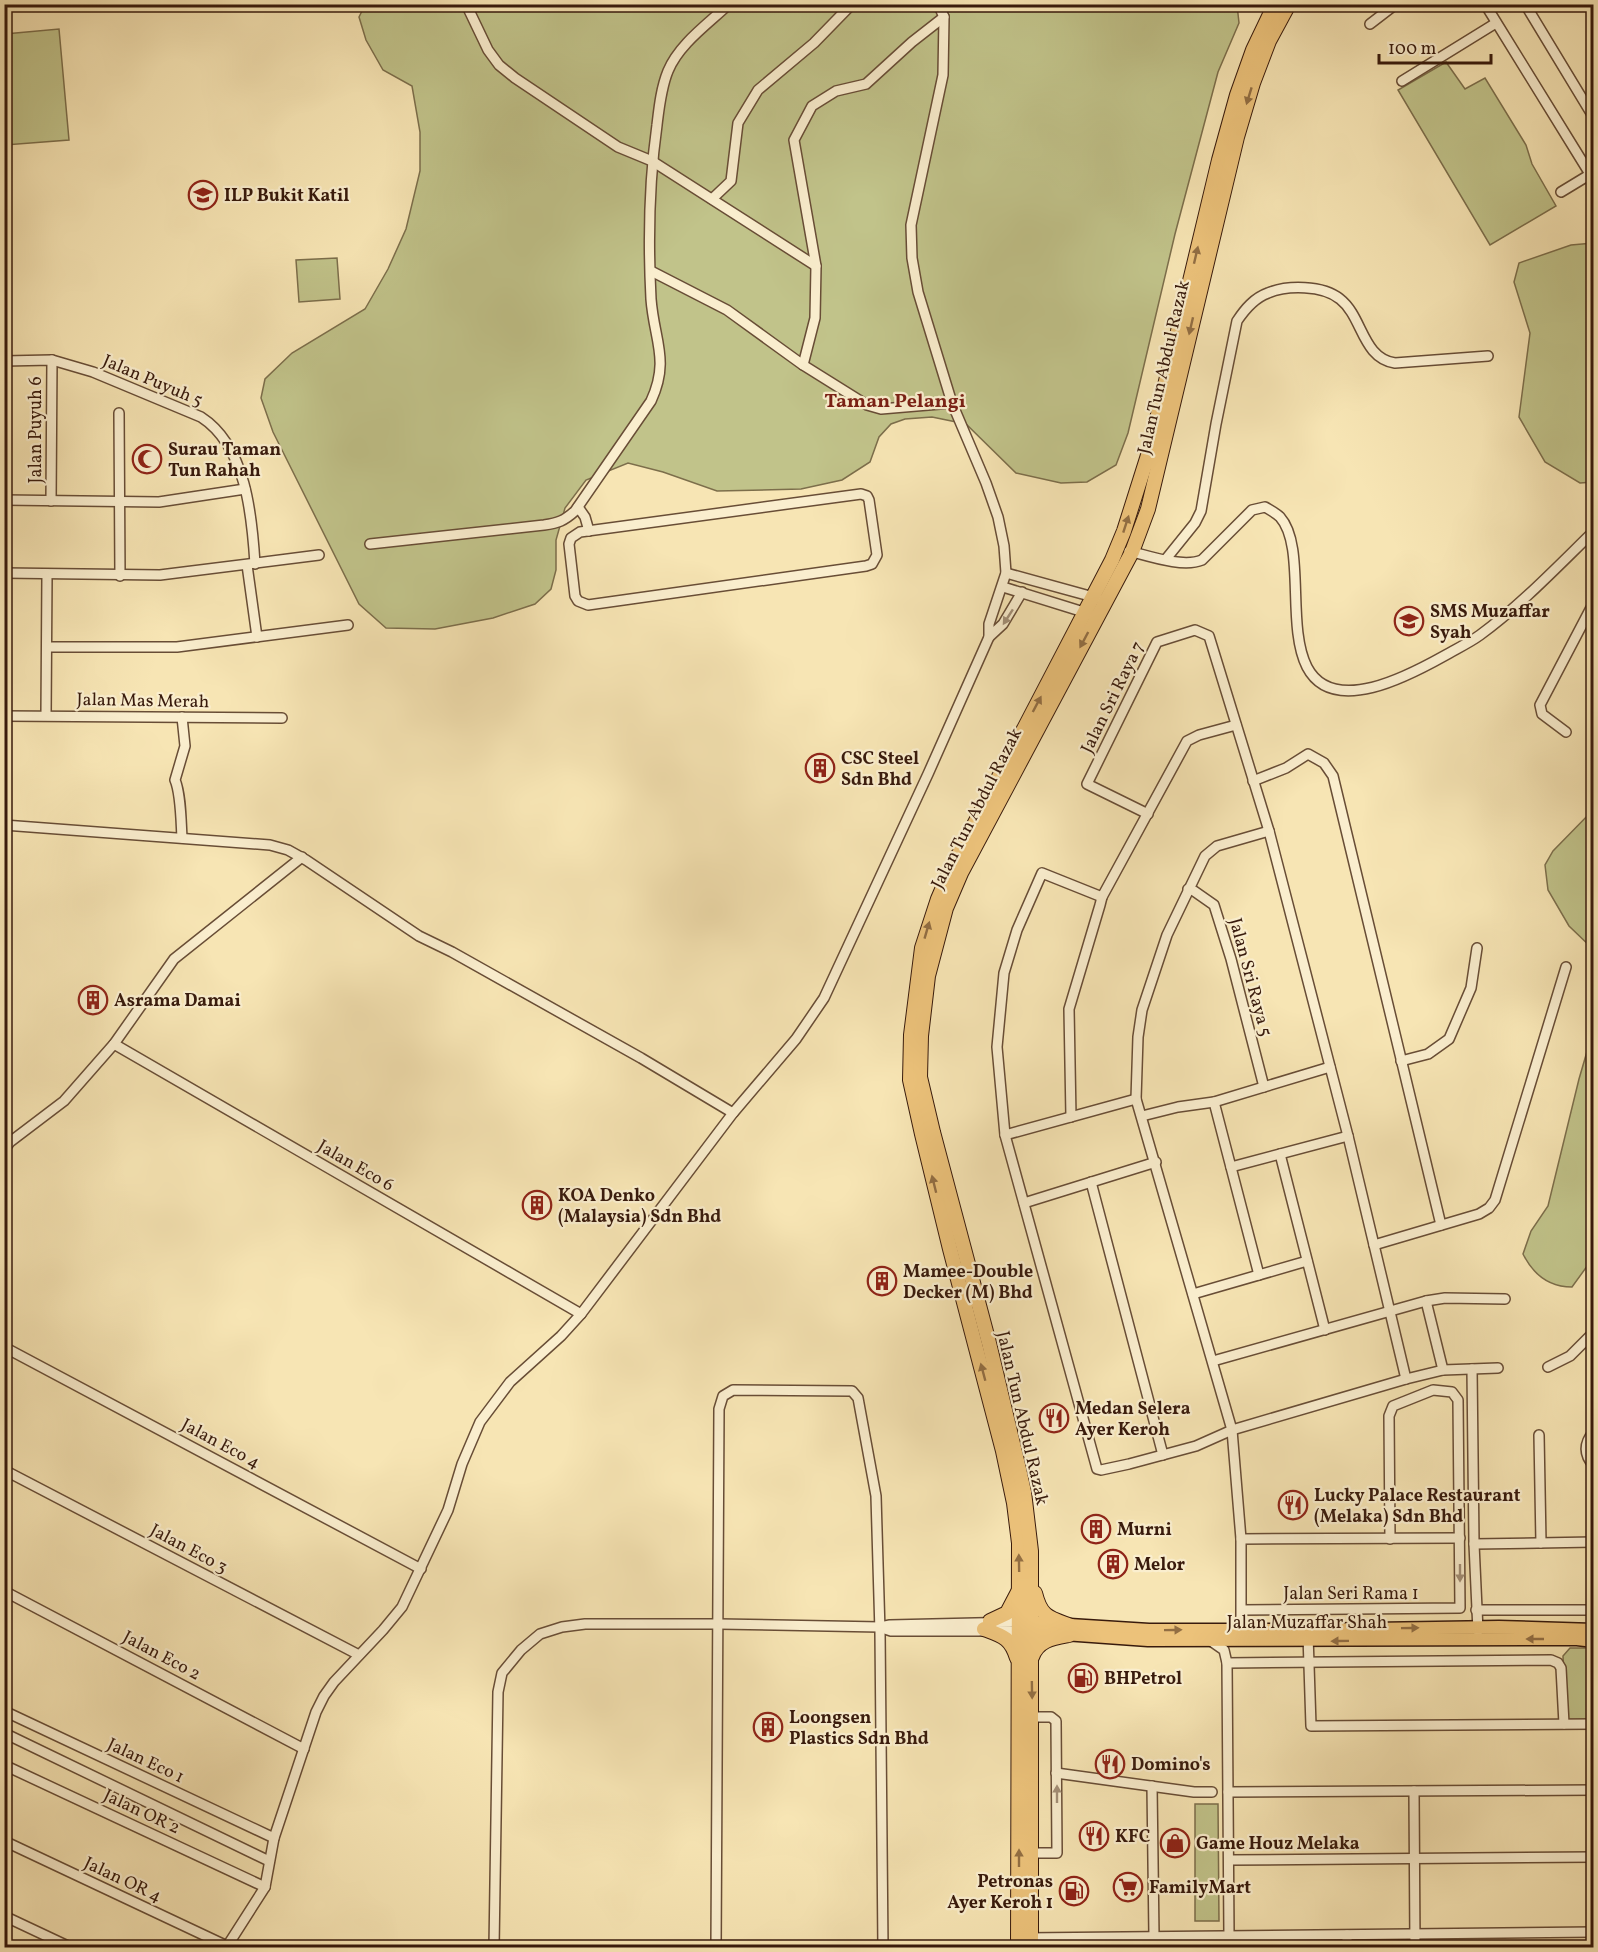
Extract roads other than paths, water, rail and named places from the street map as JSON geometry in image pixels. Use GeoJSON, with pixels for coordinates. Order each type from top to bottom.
{"type":"FeatureCollection","features":[{"type":"Feature","properties":{"kind":"highway","name":"Jalan Tun Abdul Razak"},"geometry":{"type":"LineString","coordinates":[[1099,598],[1124,531],[1149,452],[1219,160],[1237,95],[1253,50],[1275,4]]}},
{"type":"Feature","properties":{"kind":"highway","name":"Jalan Tun Abdul Razak"},"geometry":{"type":"LineString","coordinates":[[1024,1943],[1031,1853],[1031,1660],[1020,1586],[1019,1543],[1014,1503],[910,1080],[911,1035],[922,948],[938,899],[951,869],[1099,598],[1131,552],[1148,509],[1237,137],[1253,82],[1269,41],[1289,4]]}},
{"type":"Feature","properties":{"kind":"highway","name":"Jalan Tun Abdul Razak"},"geometry":{"type":"LineString","coordinates":[[1024,1943],[1020,1678],[1032,1576],[1024,1492],[989,1343],[920,1077],[921,1036],[928,976],[936,943],[957,882],[1090,614]]}},
{"type":"Feature","properties":{"kind":"highway"},"geometry":{"type":"LineString","coordinates":[[1032,1576],[1041,1611],[1070,1631]]}},
{"type":"Feature","properties":{"kind":"highway"},"geometry":{"type":"LineString","coordinates":[[1020,1586],[1011,1607],[987,1625],[1013,1645],[1020,1678]]}},
{"type":"Feature","properties":{"kind":"highway"},"geometry":{"type":"LineString","coordinates":[[1031,1660],[1039,1644],[1070,1631]]}},
{"type":"Feature","properties":{"kind":"main road","name":"Jalan Muzaffar Shah"},"geometry":{"type":"LineString","coordinates":[[1026,1627],[1148,1640],[1210,1640],[1241,1634]]}},
{"type":"Feature","properties":{"kind":"main road","name":"Jalan Muzaffar Shah"},"geometry":{"type":"LineString","coordinates":[[1070,1631],[1149,1630],[1308,1636],[1478,1634],[1575,1628],[1593,1630]]}},
{"type":"Feature","properties":{"kind":"main road","name":"Jalan Muzaffar Shah"},"geometry":{"type":"LineString","coordinates":[[1478,1634],[1593,1641]]}},
{"type":"Feature","properties":{"kind":"street"},"geometry":{"type":"LineString","coordinates":[[466,4],[488,50],[515,78],[618,147],[652,161],[816,266]]}},
{"type":"Feature","properties":{"kind":"street"},"geometry":{"type":"LineString","coordinates":[[370,544],[559,523],[574,511],[651,401],[661,371],[660,350],[651,300],[652,161],[658,116],[668,72],[679,52],[729,4]]}},
{"type":"Feature","properties":{"kind":"street"},"geometry":{"type":"LineString","coordinates":[[712,200],[731,181],[738,123],[758,90],[814,42],[852,4]]}},
{"type":"Feature","properties":{"kind":"street"},"geometry":{"type":"LineString","coordinates":[[227,1947],[265,1887],[274,1838],[316,1712],[324,1696],[402,1606],[448,1510],[462,1464],[480,1422],[510,1382],[561,1336],[581,1314],[733,1113],[795,1039],[824,998],[989,637],[989,624],[1006,573],[998,517],[952,404],[918,292],[912,258],[911,225],[943,75],[944,17],[938,4]]}},
{"type":"Feature","properties":{"kind":"street"},"geometry":{"type":"LineString","coordinates":[[1362,4],[1372,4]]}},
{"type":"Feature","properties":{"kind":"street"},"geometry":{"type":"LineString","coordinates":[[1370,24],[1396,4]]}},
{"type":"Feature","properties":{"kind":"street"},"geometry":{"type":"LineString","coordinates":[[1485,4],[1592,173],[1561,192]]}},
{"type":"Feature","properties":{"kind":"street"},"geometry":{"type":"LineString","coordinates":[[1525,4],[1593,118]]}},
{"type":"Feature","properties":{"kind":"street"},"geometry":{"type":"LineString","coordinates":[[803,365],[815,318],[816,266],[794,140],[812,106],[836,91],[866,84],[912,42],[944,17]]}},
{"type":"Feature","properties":{"kind":"street"},"geometry":{"type":"LineString","coordinates":[[1402,81],[1496,23]]}},
{"type":"Feature","properties":{"kind":"street"},"geometry":{"type":"LineString","coordinates":[[651,271],[727,310],[803,365],[867,405],[881,410],[952,404]]}},
{"type":"Feature","properties":{"kind":"street"},"geometry":{"type":"LineString","coordinates":[[1166,559],[1195,523],[1201,511],[1237,321],[1255,300],[1268,293],[1298,288],[1339,297],[1347,306],[1371,349],[1386,361],[1395,363],[1488,356]]}},
{"type":"Feature","properties":{"kind":"street","name":"Jalan Puyuh 5"},"geometry":{"type":"LineString","coordinates":[[4,361],[52,360],[93,372],[201,417],[216,427],[229,446],[245,489],[253,525],[251,564],[257,637]]}},
{"type":"Feature","properties":{"kind":"street","name":"Jalan Puyuh 6"},"geometry":{"type":"LineString","coordinates":[[51,501],[52,360]]}},
{"type":"Feature","properties":{"kind":"street"},"geometry":{"type":"LineString","coordinates":[[119,413],[120,576]]}},
{"type":"Feature","properties":{"kind":"street"},"geometry":{"type":"LineString","coordinates":[[4,500],[159,502],[245,489]]}},
{"type":"Feature","properties":{"kind":"street"},"geometry":{"type":"LineString","coordinates":[[861,494],[867,495],[869,500],[877,555],[872,564],[866,566],[588,605],[578,601],[575,596],[569,544],[571,538],[585,532],[657,524],[861,494]]}},
{"type":"Feature","properties":{"kind":"street"},"geometry":{"type":"LineString","coordinates":[[1117,548],[1188,564],[1202,560],[1252,510],[1265,507],[1280,516],[1292,542],[1298,640],[1306,665],[1315,680],[1333,689],[1367,689],[1411,674],[1478,636],[1531,593],[1593,531]]}},
{"type":"Feature","properties":{"kind":"street"},"geometry":{"type":"LineString","coordinates":[[574,511],[577,522],[585,532]]}},
{"type":"Feature","properties":{"kind":"street"},"geometry":{"type":"LineString","coordinates":[[4,573],[160,575],[319,555]]}},
{"type":"Feature","properties":{"kind":"street"},"geometry":{"type":"LineString","coordinates":[[1006,573],[1099,598]]}},
{"type":"Feature","properties":{"kind":"street"},"geometry":{"type":"LineString","coordinates":[[46,716],[47,574]]}},
{"type":"Feature","properties":{"kind":"street"},"geometry":{"type":"LineString","coordinates":[[1003,587],[1090,614]]}},
{"type":"Feature","properties":{"kind":"street"},"geometry":{"type":"LineString","coordinates":[[989,637],[1004,624],[1022,592]]}},
{"type":"Feature","properties":{"kind":"street"},"geometry":{"type":"LineString","coordinates":[[1566,732],[1542,714],[1540,705],[1593,602]]}},
{"type":"Feature","properties":{"kind":"street"},"geometry":{"type":"LineString","coordinates":[[47,647],[158,648],[348,625]]}},
{"type":"Feature","properties":{"kind":"street","name":"Jalan Sri Raya 7"},"geometry":{"type":"LineString","coordinates":[[1148,814],[1087,784],[1157,642],[1195,630],[1209,636],[1236,725]]}},
{"type":"Feature","properties":{"kind":"street","name":"Jalan Mas Merah"},"geometry":{"type":"LineString","coordinates":[[4,716],[282,718]]}},
{"type":"Feature","properties":{"kind":"street"},"geometry":{"type":"LineString","coordinates":[[182,717],[185,746],[175,780],[179,789],[182,838]]}},
{"type":"Feature","properties":{"kind":"street"},"geometry":{"type":"LineString","coordinates":[[1071,1117],[1069,1009],[1102,897],[1187,741],[1199,735],[1236,725],[1269,831],[1348,1136],[1406,1378]]}},
{"type":"Feature","properties":{"kind":"street"},"geometry":{"type":"LineString","coordinates":[[1253,781],[1286,768],[1308,754],[1323,763],[1333,776],[1441,1226]]}},
{"type":"Feature","properties":{"kind":"street"},"geometry":{"type":"LineString","coordinates":[[4,825],[270,845],[302,857],[419,936],[452,952],[641,1058],[733,1113]]}},
{"type":"Feature","properties":{"kind":"street"},"geometry":{"type":"LineString","coordinates":[[1241,1634],[1241,1539],[1232,1430],[1136,1099],[1138,1037],[1142,1010],[1167,935],[1205,856],[1217,846],[1269,831]]}},
{"type":"Feature","properties":{"kind":"street"},"geometry":{"type":"LineString","coordinates":[[4,1150],[10,1142],[64,1101],[114,1044],[174,958],[302,857]]}},
{"type":"Feature","properties":{"kind":"street"},"geometry":{"type":"LineString","coordinates":[[1102,897],[1042,873],[1017,930],[1004,973],[997,1047],[1005,1135],[1097,1469],[1101,1470],[1197,1446],[1232,1430],[1406,1378],[1443,1370],[1498,1368]]}},
{"type":"Feature","properties":{"kind":"street","name":"Jalan Sri Raya 5"},"geometry":{"type":"LineString","coordinates":[[1188,889],[1214,905],[1231,959],[1264,1087]]}},
{"type":"Feature","properties":{"kind":"street"},"geometry":{"type":"LineString","coordinates":[[1401,1061],[1428,1054],[1449,1039],[1471,988],[1477,948]]}},
{"type":"Feature","properties":{"kind":"street"},"geometry":{"type":"LineString","coordinates":[[1374,1245],[1479,1214],[1489,1208],[1495,1200],[1566,967]]}},
{"type":"Feature","properties":{"kind":"street","name":"Jalan Eco 6"},"geometry":{"type":"LineString","coordinates":[[114,1044],[581,1314]]}},
{"type":"Feature","properties":{"kind":"street"},"geometry":{"type":"LineString","coordinates":[[1142,1116],[1178,1107],[1214,1102],[1330,1067]]}},
{"type":"Feature","properties":{"kind":"street"},"geometry":{"type":"LineString","coordinates":[[1005,1135],[1136,1099]]}},
{"type":"Feature","properties":{"kind":"street"},"geometry":{"type":"LineString","coordinates":[[1214,1102],[1259,1275]]}},
{"type":"Feature","properties":{"kind":"street"},"geometry":{"type":"LineString","coordinates":[[1232,1167],[1348,1136]]}},
{"type":"Feature","properties":{"kind":"street"},"geometry":{"type":"LineString","coordinates":[[1280,1154],[1325,1330]]}},
{"type":"Feature","properties":{"kind":"street"},"geometry":{"type":"LineString","coordinates":[[1024,1203],[1156,1162]]}},
{"type":"Feature","properties":{"kind":"street"},"geometry":{"type":"LineString","coordinates":[[1091,1182],[1163,1455]]}},
{"type":"Feature","properties":{"kind":"street"},"geometry":{"type":"LineString","coordinates":[[1193,1294],[1307,1261]]}},
{"type":"Feature","properties":{"kind":"street"},"geometry":{"type":"LineString","coordinates":[[1213,1361],[1426,1301],[1445,1298],[1505,1299]]}},
{"type":"Feature","properties":{"kind":"street"},"geometry":{"type":"LineString","coordinates":[[1426,1301],[1443,1370]]}},
{"type":"Feature","properties":{"kind":"street"},"geometry":{"type":"LineString","coordinates":[[1548,1367],[1570,1356],[1593,1332]]}},
{"type":"Feature","properties":{"kind":"street","name":"Jalan Eco 4"},"geometry":{"type":"LineString","coordinates":[[4,1347],[421,1569]]}},
{"type":"Feature","properties":{"kind":"street"},"geometry":{"type":"LineString","coordinates":[[1472,1369],[1474,1544],[1478,1634]]}},
{"type":"Feature","properties":{"kind":"street"},"geometry":{"type":"LineString","coordinates":[[716,1947],[719,1409],[723,1396],[733,1390],[852,1391],[858,1398],[876,1496],[880,1627],[883,1947]]}},
{"type":"Feature","properties":{"kind":"street"},"geometry":{"type":"LineString","coordinates":[[1241,1539],[1390,1539],[1460,1538],[1458,1400],[1452,1392],[1433,1390],[1393,1406],[1389,1416],[1390,1539]]}},
{"type":"Feature","properties":{"kind":"street"},"geometry":{"type":"LineString","coordinates":[[1593,1431],[1585,1446],[1587,1458],[1593,1466]]}},
{"type":"Feature","properties":{"kind":"street"},"geometry":{"type":"LineString","coordinates":[[1539,1435],[1541,1543]]}},
{"type":"Feature","properties":{"kind":"street","name":"Jalan Eco 3"},"geometry":{"type":"LineString","coordinates":[[4,1470],[359,1655]]}},
{"type":"Feature","properties":{"kind":"street","name":"Jalan Seri Rama 1"},"geometry":{"type":"LineString","coordinates":[[1242,1610],[1460,1608],[1460,1538]]}},
{"type":"Feature","properties":{"kind":"street"},"geometry":{"type":"LineString","coordinates":[[1474,1544],[1593,1542]]}},
{"type":"Feature","properties":{"kind":"street","name":"Jalan Eco 2"},"geometry":{"type":"LineString","coordinates":[[4,1591],[304,1749]]}},
{"type":"Feature","properties":{"kind":"street"},"geometry":{"type":"LineString","coordinates":[[1476,1610],[1593,1610]]}},
{"type":"Feature","properties":{"kind":"street"},"geometry":{"type":"LineString","coordinates":[[494,1947],[498,1692],[502,1673],[511,1660],[540,1635],[562,1627],[585,1624],[880,1627],[890,1624],[1026,1627]]}},
{"type":"Feature","properties":{"kind":"street"},"geometry":{"type":"LineString","coordinates":[[1308,1636],[1311,1726],[1593,1724]]}},
{"type":"Feature","properties":{"kind":"street"},"geometry":{"type":"LineString","coordinates":[[1210,1640],[1224,1650],[1227,1663],[1229,1936]]}},
{"type":"Feature","properties":{"kind":"street"},"geometry":{"type":"LineString","coordinates":[[1227,1663],[1551,1660],[1558,1663],[1561,1668],[1564,1724]]}},
{"type":"Feature","properties":{"kind":"street","name":"Jalan Eco 1"},"geometry":{"type":"LineString","coordinates":[[4,1711],[274,1838]]}},
{"type":"Feature","properties":{"kind":"street"},"geometry":{"type":"LineString","coordinates":[[1031,1853],[1056,1853],[1056,1722],[1051,1718],[1032,1717]]}},
{"type":"Feature","properties":{"kind":"street"},"geometry":{"type":"LineString","coordinates":[[4,1733],[269,1861]]}},
{"type":"Feature","properties":{"kind":"street","name":"Jalan OR 2"},"geometry":{"type":"LineString","coordinates":[[4,1765],[265,1887]]}},
{"type":"Feature","properties":{"kind":"street"},"geometry":{"type":"LineString","coordinates":[[1056,1773],[1194,1792],[1212,1792]]}},
{"type":"Feature","properties":{"kind":"street"},"geometry":{"type":"LineString","coordinates":[[1152,1786],[1154,1937]]}},
{"type":"Feature","properties":{"kind":"street"},"geometry":{"type":"LineString","coordinates":[[1228,1792],[1593,1790]]}},
{"type":"Feature","properties":{"kind":"street"},"geometry":{"type":"LineString","coordinates":[[1414,1791],[1415,1947]]}},
{"type":"Feature","properties":{"kind":"street","name":"Jalan OR 4"},"geometry":{"type":"LineString","coordinates":[[4,1841],[227,1947]]}},
{"type":"Feature","properties":{"kind":"street"},"geometry":{"type":"LineString","coordinates":[[1229,1860],[1593,1857]]}},
{"type":"Feature","properties":{"kind":"street"},"geometry":{"type":"LineString","coordinates":[[4,1916],[72,1947]]}},
{"type":"Feature","properties":{"kind":"street"},"geometry":{"type":"LineString","coordinates":[[1024,1943],[1057,1943],[1125,1937],[1593,1932]]}},
{"type":"Feature","properties":{"kind":"street"},"geometry":{"type":"LineString","coordinates":[[1274,1935],[1274,1947]]}},
{"type":"Feature","properties":{"kind":"street"},"geometry":{"type":"LineString","coordinates":[[1347,1935],[1347,1947]]}},
{"type":"Feature","properties":{"kind":"street"},"geometry":{"type":"LineString","coordinates":[[1201,1936],[1201,1947]]}},
{"type":"Feature","properties":{"kind":"street"},"geometry":{"type":"LineString","coordinates":[[1125,1937],[1126,1947]]}},
{"type":"Feature","properties":{"kind":"place","name":"ILP Bukit Katil"},"geometry":{"type":"Point","coordinates":[203,195]}},
{"type":"Feature","properties":{"kind":"place","name":"Surau Taman Tun Rahah"},"geometry":{"type":"Point","coordinates":[147,459]}},
{"type":"Feature","properties":{"kind":"place","name":"SMS Muzaffar Syah"},"geometry":{"type":"Point","coordinates":[1409,621]}},
{"type":"Feature","properties":{"kind":"place","name":"CSC Steel Sdn Bhd"},"geometry":{"type":"Point","coordinates":[820,768]}},
{"type":"Feature","properties":{"kind":"place","name":"Asrama Damai"},"geometry":{"type":"Point","coordinates":[93,1000]}},
{"type":"Feature","properties":{"kind":"place","name":"KOA Denko (Malaysia) Sdn Bhd"},"geometry":{"type":"Point","coordinates":[537,1205]}},
{"type":"Feature","properties":{"kind":"place","name":"Mamee-Double Decker (M) Bhd"},"geometry":{"type":"Point","coordinates":[882,1281]}},
{"type":"Feature","properties":{"kind":"place","name":"Medan Selera Ayer Keroh"},"geometry":{"type":"Point","coordinates":[1054,1418]}},
{"type":"Feature","properties":{"kind":"place","name":"Lucky Palace Restaurant (Melaka) Sdn Bhd"},"geometry":{"type":"Point","coordinates":[1293,1505]}},
{"type":"Feature","properties":{"kind":"place","name":"Murni"},"geometry":{"type":"Point","coordinates":[1096,1529]}},
{"type":"Feature","properties":{"kind":"place","name":"Melor"},"geometry":{"type":"Point","coordinates":[1113,1564]}},
{"type":"Feature","properties":{"kind":"place","name":"BHPetrol"},"geometry":{"type":"Point","coordinates":[1083,1678]}},
{"type":"Feature","properties":{"kind":"place","name":"Loongsen Plastics Sdn Bhd"},"geometry":{"type":"Point","coordinates":[768,1727]}},
{"type":"Feature","properties":{"kind":"place","name":"Domino's"},"geometry":{"type":"Point","coordinates":[1110,1764]}},
{"type":"Feature","properties":{"kind":"place","name":"KFC"},"geometry":{"type":"Point","coordinates":[1094,1836]}},
{"type":"Feature","properties":{"kind":"place","name":"Game Houz Melaka"},"geometry":{"type":"Point","coordinates":[1175,1843]}},
{"type":"Feature","properties":{"kind":"place","name":"FamilyMart"},"geometry":{"type":"Point","coordinates":[1128,1887]}},
{"type":"Feature","properties":{"kind":"place","name":"Petronas Ayer Keroh 1"},"geometry":{"type":"Point","coordinates":[1074,1891]}},
{"type":"Feature","properties":{"kind":"district","name":"Taman Pelangi"},"geometry":{"type":"Point","coordinates":[895,400]}}]}
